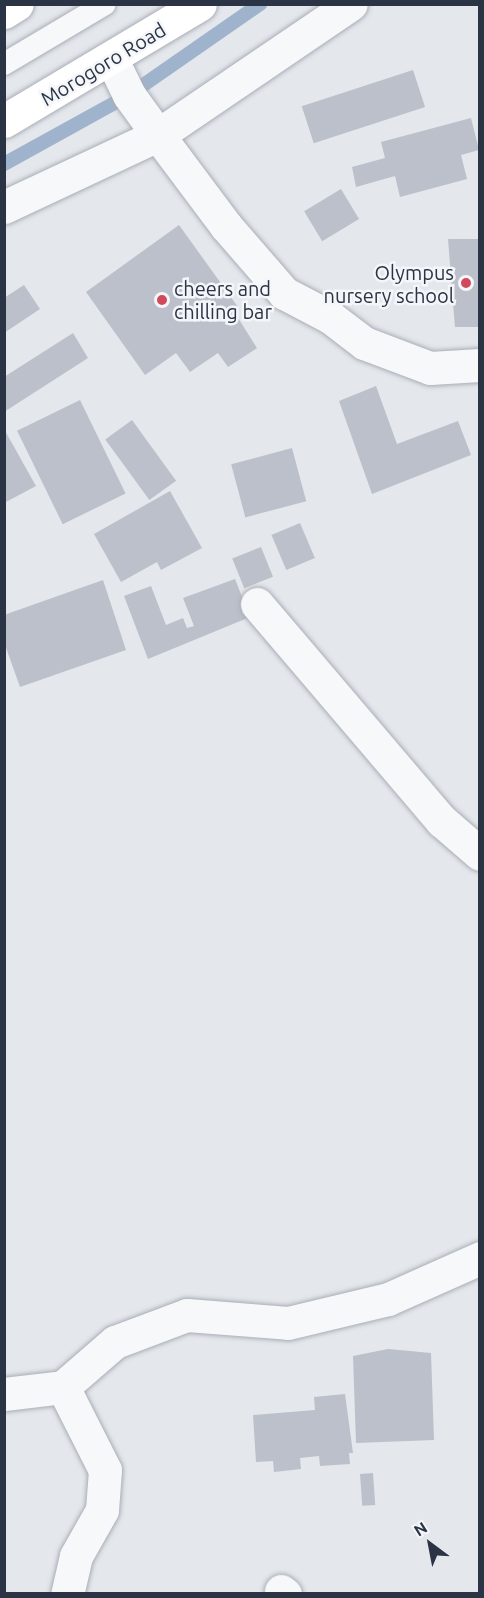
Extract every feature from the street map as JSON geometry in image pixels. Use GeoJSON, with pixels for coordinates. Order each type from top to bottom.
{"type":"FeatureCollection","features":[{"type":"Feature","properties":{"kind":"highway"},"geometry":{"type":"LineString","coordinates":[[4,12],[17,4]]}},
{"type":"Feature","properties":{"kind":"highway","name":"Morogoro Road"},"geometry":{"type":"LineString","coordinates":[[4,121],[112,60],[200,4]]}},
{"type":"Feature","properties":{"kind":"street"},"geometry":{"type":"LineString","coordinates":[[4,207],[158,135],[351,4]]}},
{"type":"Feature","properties":{"kind":"street"},"geometry":{"type":"LineString","coordinates":[[112,60],[129,95],[158,135],[226,226],[284,293],[330,317],[364,343],[430,368],[480,365]]}},
{"type":"Feature","properties":{"kind":"street"},"geometry":{"type":"LineString","coordinates":[[257,604],[442,821],[480,854]]}},
{"type":"Feature","properties":{"kind":"street"},"geometry":{"type":"LineString","coordinates":[[4,1394],[63,1387],[115,1342],[187,1315],[288,1323],[388,1299],[480,1258]]}},
{"type":"Feature","properties":{"kind":"street"},"geometry":{"type":"LineString","coordinates":[[63,1387],[105,1470],[106,1487],[102,1510],[71,1568],[67,1593]]}},
{"type":"Feature","properties":{"kind":"lane"},"geometry":{"type":"LineString","coordinates":[[4,64],[105,4]]}},
{"type":"Feature","properties":{"kind":"building"},"geometry":{"type":"Polygon","coordinates":[[[413,70],[425,107],[314,143],[302,106],[413,70]]]}},
{"type":"Feature","properties":{"kind":"building"},"geometry":{"type":"Polygon","coordinates":[[[471,118],[479,150],[461,155],[467,179],[400,197],[395,176],[356,187],[352,167],[385,158],[381,142],[471,118]]]}},
{"type":"Feature","properties":{"kind":"building"},"geometry":{"type":"Polygon","coordinates":[[[341,189],[359,219],[322,241],[304,211],[341,189]]]}},
{"type":"Feature","properties":{"kind":"building","name":"cheers and chilling bar"},"geometry":{"type":"Polygon","coordinates":[[[179,225],[238,307],[233,310],[257,348],[228,367],[218,353],[190,372],[176,353],[145,375],[86,292],[179,225]]]}},
{"type":"Feature","properties":{"kind":"building","name":"Olympus nursery school"},"geometry":{"type":"Polygon","coordinates":[[[448,239],[480,239],[480,327],[455,327],[448,239]]]}},
{"type":"Feature","properties":{"kind":"building"},"geometry":{"type":"Polygon","coordinates":[[[24,285],[40,309],[4,333],[4,298],[24,285]]]}},
{"type":"Feature","properties":{"kind":"building"},"geometry":{"type":"Polygon","coordinates":[[[73,333],[88,358],[4,412],[4,377],[73,333]]]}},
{"type":"Feature","properties":{"kind":"building"},"geometry":{"type":"Polygon","coordinates":[[[376,386],[397,444],[458,421],[471,455],[372,494],[339,401],[376,386]]]}},
{"type":"Feature","properties":{"kind":"building"},"geometry":{"type":"Polygon","coordinates":[[[80,400],[126,493],[63,524],[17,431],[80,400]]]}},
{"type":"Feature","properties":{"kind":"building"},"geometry":{"type":"Polygon","coordinates":[[[132,420],[176,481],[149,500],[105,439],[132,420]]]}},
{"type":"Feature","properties":{"kind":"building"},"geometry":{"type":"Polygon","coordinates":[[[4,429],[36,486],[4,503],[4,429]]]}},
{"type":"Feature","properties":{"kind":"building"},"geometry":{"type":"Polygon","coordinates":[[[292,448],[306,501],[245,517],[231,464],[292,448]]]}},
{"type":"Feature","properties":{"kind":"building"},"geometry":{"type":"Polygon","coordinates":[[[170,491],[202,548],[161,570],[157,562],[121,582],[94,534],[170,491]]]}},
{"type":"Feature","properties":{"kind":"building"},"geometry":{"type":"Polygon","coordinates":[[[300,523],[315,558],[286,570],[271,535],[300,523]]]}},
{"type":"Feature","properties":{"kind":"building"},"geometry":{"type":"Polygon","coordinates":[[[261,547],[273,577],[244,588],[232,559],[261,547]]]}},
{"type":"Feature","properties":{"kind":"building"},"geometry":{"type":"Polygon","coordinates":[[[235,579],[250,617],[148,659],[124,596],[151,586],[166,625],[183,618],[187,628],[194,626],[183,598],[235,579]]]}},
{"type":"Feature","properties":{"kind":"building"},"geometry":{"type":"Polygon","coordinates":[[[103,580],[126,650],[20,687],[4,642],[4,615],[103,580]]]}},
{"type":"Feature","properties":{"kind":"building"},"geometry":{"type":"Polygon","coordinates":[[[388,1349],[431,1353],[434,1440],[356,1443],[353,1356],[388,1349]]]}},
{"type":"Feature","properties":{"kind":"building"},"geometry":{"type":"Polygon","coordinates":[[[345,1394],[353,1453],[349,1453],[350,1464],[320,1466],[319,1456],[300,1458],[301,1469],[274,1472],[273,1461],[256,1462],[253,1415],[315,1410],[314,1397],[345,1394]]]}},
{"type":"Feature","properties":{"kind":"building"},"geometry":{"type":"Polygon","coordinates":[[[373,1473],[375,1505],[362,1506],[360,1474],[373,1473]]]}},
{"type":"Feature","properties":{"kind":"waterway"},"geometry":{"type":"LineString","coordinates":[[4,164],[129,95],[260,4]]}},
{"type":"Feature","properties":{"kind":"place","name":"Olympus nursery school"},"geometry":{"type":"Point","coordinates":[466,283]}},
{"type":"Feature","properties":{"kind":"place","name":"cheers and chilling bar"},"geometry":{"type":"Point","coordinates":[162,300]}}]}
